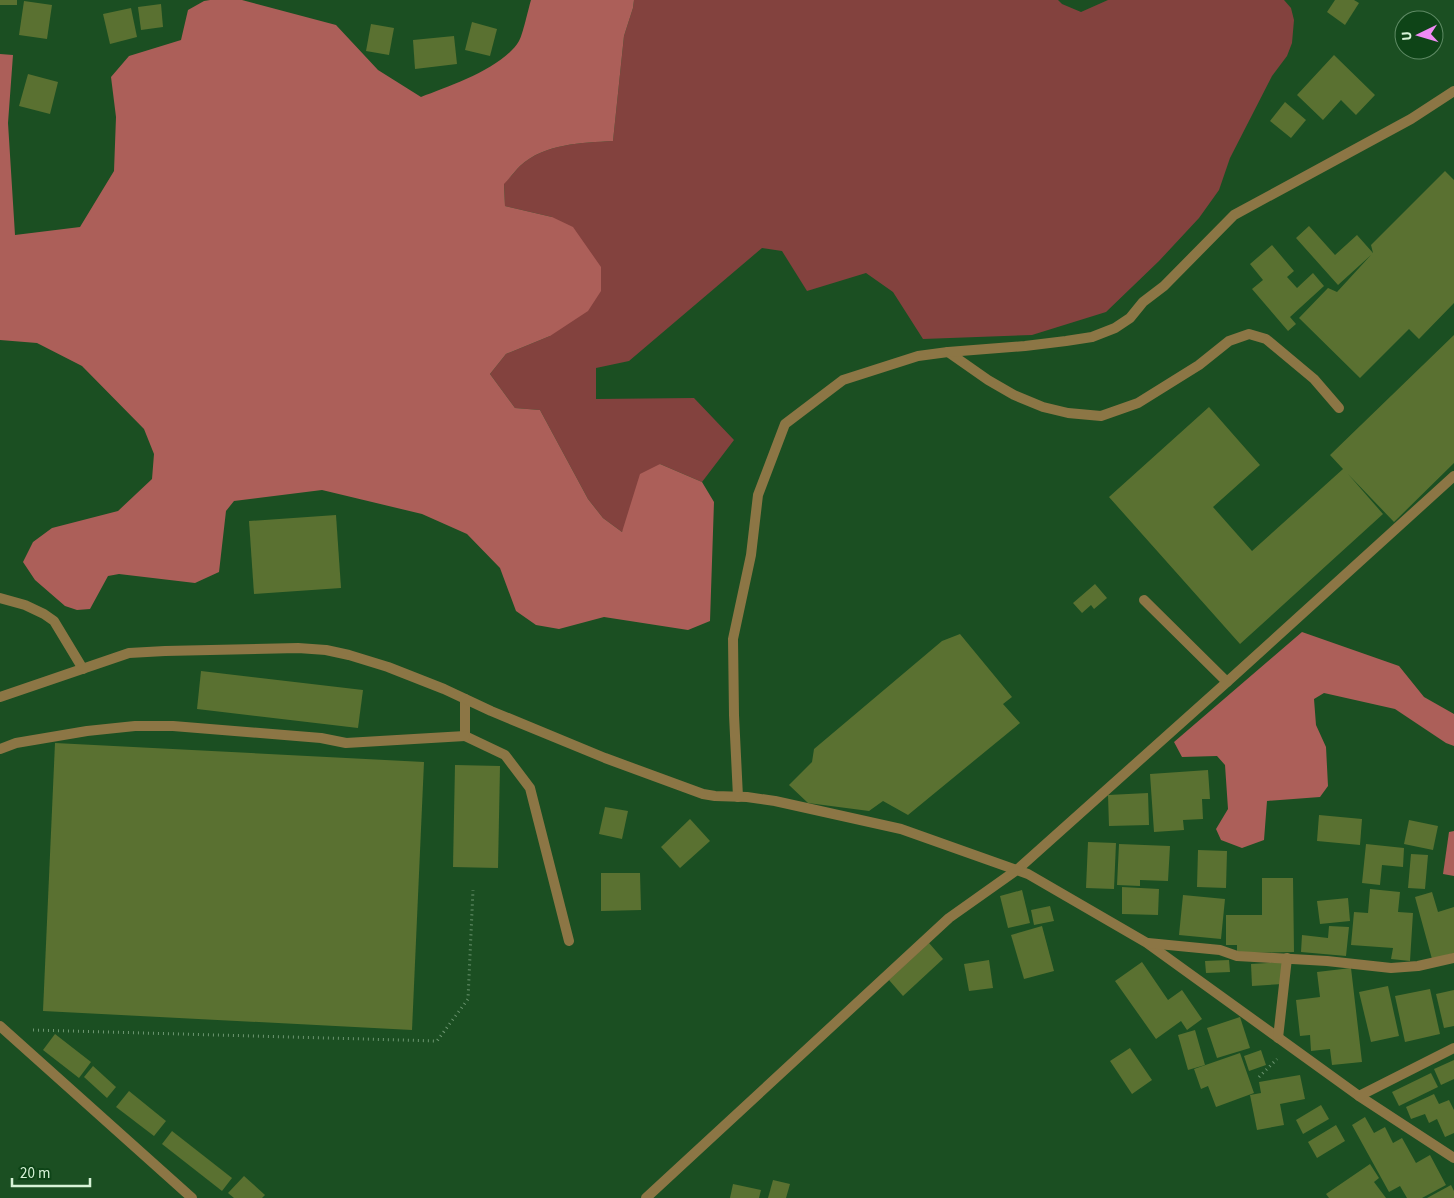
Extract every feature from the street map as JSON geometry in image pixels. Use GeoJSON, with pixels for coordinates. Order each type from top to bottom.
{"type":"FeatureCollection","features":[{"type":"Feature","properties":{"kind":"street"},"geometry":{"type":"LineString","coordinates":[[738,797],[734,715],[734,639],[751,555],[758,495],[785,424],[843,380],[918,356],[1066,341],[1092,337],[1115,328],[1130,318],[1143,302],[1164,286],[1234,215],[1411,119],[1454,91]]}},
{"type":"Feature","properties":{"kind":"street"},"geometry":{"type":"LineString","coordinates":[[948,352],[988,380],[1014,395],[1035,404],[1068,414],[1101,416],[1138,403],[1199,365],[1229,341],[1249,334],[1266,340],[1314,379],[1339,408]]}},
{"type":"Feature","properties":{"kind":"street"},"geometry":{"type":"LineString","coordinates":[[646,1198],[949,918],[1018,869],[1454,476]]}},
{"type":"Feature","properties":{"kind":"street"},"geometry":{"type":"LineString","coordinates":[[0,598],[25,605],[54,621],[83,668]]}},
{"type":"Feature","properties":{"kind":"street"},"geometry":{"type":"LineString","coordinates":[[1144,600],[1227,682]]}},
{"type":"Feature","properties":{"kind":"street"},"geometry":{"type":"LineString","coordinates":[[0,696],[122,654],[147,651],[298,648],[326,650],[388,666],[596,754],[692,791],[715,796],[747,797],[793,805],[901,828],[1018,869],[1147,943],[1358,1096],[1454,1158]]}},
{"type":"Feature","properties":{"kind":"street"},"geometry":{"type":"LineString","coordinates":[[465,700],[465,736]]}},
{"type":"Feature","properties":{"kind":"street"},"geometry":{"type":"LineString","coordinates":[[0,749],[16,744],[87,731],[135,726],[172,726],[311,737],[346,743],[465,736],[505,755],[530,788],[569,941]]}},
{"type":"Feature","properties":{"kind":"street"},"geometry":{"type":"LineString","coordinates":[[1147,943],[1220,950],[1237,956],[1327,960],[1391,968],[1418,966],[1454,958]]}},
{"type":"Feature","properties":{"kind":"street"},"geometry":{"type":"LineString","coordinates":[[1278,1038],[1287,958]]}},
{"type":"Feature","properties":{"kind":"street"},"geometry":{"type":"LineString","coordinates":[[2,1028],[192,1198]]}},
{"type":"Feature","properties":{"kind":"street"},"geometry":{"type":"LineString","coordinates":[[1358,1096],[1454,1048]]}},
{"type":"Feature","properties":{"kind":"path"},"geometry":{"type":"LineString","coordinates":[[2,1028],[436,1041],[468,999],[473,890]]}},
{"type":"Feature","properties":{"kind":"path"},"geometry":{"type":"LineString","coordinates":[[1259,1077],[1290,1046]]}},
{"type":"Feature","properties":{"kind":"shaded area"},"geometry":{"type":"Polygon","coordinates":[[[242,0],[336,25],[378,70],[421,97],[475,75],[501,60],[521,38],[531,0],[634,0],[624,36],[613,141],[564,146],[541,153],[530,158],[520,166],[504,184],[505,206],[552,217],[573,227],[601,267],[601,291],[588,311],[550,336],[506,354],[490,374],[515,408],[540,410],[588,499],[603,518],[622,532],[640,474],[660,464],[702,482],[714,502],[710,621],[688,630],[604,617],[559,629],[536,625],[516,611],[500,568],[467,534],[422,514],[322,490],[234,501],[226,511],[219,572],[195,583],[119,574],[108,576],[90,609],[77,610],[65,606],[35,580],[23,562],[33,542],[52,528],[118,511],[152,479],[154,454],[144,429],[82,366],[37,343],[0,340],[0,54],[13,55],[8,123],[15,235],[80,227],[114,171],[116,117],[111,77],[129,56],[181,40],[188,10],[204,1],[242,0]]]}},
{"type":"Feature","properties":{"kind":"shaded area"},"geometry":{"type":"Polygon","coordinates":[[[634,0],[1058,0],[1062,4],[1081,12],[1108,0],[1284,0],[1291,8],[1294,20],[1292,43],[1287,56],[1272,76],[1230,158],[1219,190],[1199,218],[1159,261],[1106,312],[1032,335],[923,339],[893,292],[866,273],[807,291],[782,251],[762,248],[629,361],[596,368],[596,399],[694,398],[734,440],[702,482],[660,464],[622,532],[603,518],[588,499],[540,410],[515,408],[490,374],[506,354],[550,336],[552,217],[505,206],[504,183],[520,166],[530,158],[541,153],[564,146],[613,141],[624,36],[634,0]]]}},
{"type":"Feature","properties":{"kind":"shaded area"},"geometry":{"type":"Polygon","coordinates":[[[1302,632],[1399,666],[1424,697],[1454,714],[1454,746],[1446,743],[1395,709],[1324,693],[1314,699],[1316,725],[1326,747],[1328,786],[1320,797],[1267,801],[1264,840],[1242,848],[1221,840],[1216,829],[1228,809],[1225,765],[1217,756],[1182,757],[1174,742],[1302,632]]]}},
{"type":"Feature","properties":{"kind":"shaded area"},"geometry":{"type":"Polygon","coordinates":[[[1454,831],[1454,876],[1443,874],[1449,832],[1454,831]]]}},
{"type":"Feature","properties":{"kind":"building"},"geometry":{"type":"Polygon","coordinates":[[[0,0],[17,0],[17,5],[0,5],[0,0]]]}},
{"type":"Feature","properties":{"kind":"building"},"geometry":{"type":"Polygon","coordinates":[[[1335,0],[1354,0],[1359,3],[1345,25],[1327,12],[1335,0]]]}},
{"type":"Feature","properties":{"kind":"building"},"geometry":{"type":"Polygon","coordinates":[[[24,1],[52,5],[47,39],[19,35],[24,1]]]}},
{"type":"Feature","properties":{"kind":"building"},"geometry":{"type":"Polygon","coordinates":[[[161,4],[163,27],[141,30],[138,7],[161,4]]]}},
{"type":"Feature","properties":{"kind":"building"},"geometry":{"type":"Polygon","coordinates":[[[131,8],[137,37],[110,44],[103,14],[131,8]]]}},
{"type":"Feature","properties":{"kind":"building"},"geometry":{"type":"Polygon","coordinates":[[[472,22],[497,29],[490,56],[465,50],[472,22]]]}},
{"type":"Feature","properties":{"kind":"building"},"geometry":{"type":"Polygon","coordinates":[[[371,24],[394,28],[389,55],[366,51],[371,24]]]}},
{"type":"Feature","properties":{"kind":"building"},"geometry":{"type":"Polygon","coordinates":[[[454,36],[457,64],[415,69],[413,40],[454,36]]]}},
{"type":"Feature","properties":{"kind":"building"},"geometry":{"type":"Polygon","coordinates":[[[1334,55],[1375,95],[1356,115],[1341,100],[1323,120],[1297,95],[1334,55]]]}},
{"type":"Feature","properties":{"kind":"building"},"geometry":{"type":"Polygon","coordinates":[[[28,74],[58,82],[50,114],[19,106],[28,74]]]}},
{"type":"Feature","properties":{"kind":"building"},"geometry":{"type":"Polygon","coordinates":[[[1285,102],[1306,120],[1291,138],[1270,121],[1285,102]]]}},
{"type":"Feature","properties":{"kind":"building"},"geometry":{"type":"Polygon","coordinates":[[[1445,171],[1454,180],[1454,303],[1419,339],[1409,329],[1360,378],[1299,318],[1328,288],[1337,292],[1371,255],[1338,285],[1296,238],[1309,226],[1335,255],[1357,235],[1373,253],[1371,245],[1445,171]]]}},
{"type":"Feature","properties":{"kind":"building"},"geometry":{"type":"Polygon","coordinates":[[[1272,245],[1294,271],[1287,277],[1297,288],[1313,273],[1324,286],[1290,317],[1296,324],[1288,331],[1252,289],[1263,280],[1250,264],[1272,245]]]}},
{"type":"Feature","properties":{"kind":"building"},"geometry":{"type":"Polygon","coordinates":[[[1454,335],[1454,463],[1394,522],[1348,474],[1383,514],[1240,644],[1109,497],[1209,407],[1260,465],[1213,507],[1252,551],[1343,469],[1330,455],[1454,335]]]}},
{"type":"Feature","properties":{"kind":"building"},"geometry":{"type":"Polygon","coordinates":[[[336,515],[341,588],[254,594],[249,521],[336,515]]]}},
{"type":"Feature","properties":{"kind":"building"},"geometry":{"type":"Polygon","coordinates":[[[1095,584],[1107,598],[1094,609],[1091,605],[1082,613],[1073,603],[1095,584]]]}},
{"type":"Feature","properties":{"kind":"building"},"geometry":{"type":"Polygon","coordinates":[[[960,634],[1012,697],[1003,704],[1020,723],[908,815],[883,801],[869,811],[808,803],[789,785],[812,762],[814,749],[942,641],[960,634]]]}},
{"type":"Feature","properties":{"kind":"building"},"geometry":{"type":"Polygon","coordinates":[[[201,671],[363,690],[358,728],[197,709],[201,671]]]}},
{"type":"Feature","properties":{"kind":"building"},"geometry":{"type":"Polygon","coordinates":[[[55,743],[424,762],[412,1030],[43,1011],[55,743]]]}},
{"type":"Feature","properties":{"kind":"building"},"geometry":{"type":"Polygon","coordinates":[[[455,765],[500,766],[498,868],[453,867],[455,765]]]}},
{"type":"Feature","properties":{"kind":"building"},"geometry":{"type":"Polygon","coordinates":[[[1208,770],[1210,799],[1202,799],[1203,819],[1183,820],[1184,830],[1154,832],[1150,774],[1208,770]]]}},
{"type":"Feature","properties":{"kind":"building"},"geometry":{"type":"Polygon","coordinates":[[[1148,793],[1149,825],[1109,826],[1108,795],[1148,793]]]}},
{"type":"Feature","properties":{"kind":"building"},"geometry":{"type":"Polygon","coordinates":[[[605,807],[628,811],[622,839],[599,834],[605,807]]]}},
{"type":"Feature","properties":{"kind":"building"},"geometry":{"type":"Polygon","coordinates":[[[1319,815],[1362,819],[1360,845],[1317,841],[1319,815]]]}},
{"type":"Feature","properties":{"kind":"building"},"geometry":{"type":"Polygon","coordinates":[[[690,819],[710,841],[680,868],[661,847],[690,819]]]}},
{"type":"Feature","properties":{"kind":"building"},"geometry":{"type":"Polygon","coordinates":[[[1409,820],[1438,826],[1433,850],[1404,844],[1409,820]]]}},
{"type":"Feature","properties":{"kind":"building"},"geometry":{"type":"Polygon","coordinates":[[[1088,842],[1116,843],[1114,889],[1086,888],[1088,842]]]}},
{"type":"Feature","properties":{"kind":"building"},"geometry":{"type":"Polygon","coordinates":[[[1119,844],[1170,846],[1168,881],[1140,880],[1140,886],[1117,885],[1119,844]]]}},
{"type":"Feature","properties":{"kind":"building"},"geometry":{"type":"Polygon","coordinates":[[[1366,844],[1404,848],[1403,867],[1382,865],[1380,885],[1362,883],[1366,844]]]}},
{"type":"Feature","properties":{"kind":"building"},"geometry":{"type":"Polygon","coordinates":[[[1198,850],[1227,851],[1226,888],[1197,887],[1198,850]]]}},
{"type":"Feature","properties":{"kind":"building"},"geometry":{"type":"Polygon","coordinates":[[[1411,854],[1428,855],[1425,889],[1408,888],[1411,854]]]}},
{"type":"Feature","properties":{"kind":"building"},"geometry":{"type":"Polygon","coordinates":[[[601,873],[640,873],[641,910],[601,911],[601,873]]]}},
{"type":"Feature","properties":{"kind":"building"},"geometry":{"type":"Polygon","coordinates":[[[1262,878],[1293,878],[1294,952],[1237,953],[1237,945],[1226,945],[1226,915],[1262,915],[1262,878]]]}},
{"type":"Feature","properties":{"kind":"building"},"geometry":{"type":"Polygon","coordinates":[[[1122,887],[1159,889],[1158,915],[1122,914],[1122,887]]]}},
{"type":"Feature","properties":{"kind":"building"},"geometry":{"type":"Polygon","coordinates":[[[1370,889],[1400,892],[1398,912],[1413,913],[1410,961],[1391,959],[1393,948],[1351,945],[1354,912],[1368,913],[1370,889]]]}},
{"type":"Feature","properties":{"kind":"building"},"geometry":{"type":"Polygon","coordinates":[[[1022,890],[1030,923],[1008,928],[1000,896],[1022,890]]]}},
{"type":"Feature","properties":{"kind":"building"},"geometry":{"type":"Polygon","coordinates":[[[1432,892],[1438,912],[1454,907],[1454,953],[1432,959],[1415,897],[1432,892]]]}},
{"type":"Feature","properties":{"kind":"building"},"geometry":{"type":"Polygon","coordinates":[[[1183,895],[1225,899],[1221,939],[1179,935],[1183,895]]]}},
{"type":"Feature","properties":{"kind":"building"},"geometry":{"type":"Polygon","coordinates":[[[1348,898],[1350,921],[1320,924],[1317,901],[1348,898]]]}},
{"type":"Feature","properties":{"kind":"building"},"geometry":{"type":"Polygon","coordinates":[[[1050,906],[1054,921],[1034,925],[1031,910],[1050,906]]]}},
{"type":"Feature","properties":{"kind":"building"},"geometry":{"type":"Polygon","coordinates":[[[1042,926],[1054,971],[1024,979],[1011,935],[1042,926]]]}},
{"type":"Feature","properties":{"kind":"building"},"geometry":{"type":"Polygon","coordinates":[[[1329,926],[1349,927],[1346,956],[1301,952],[1302,935],[1328,938],[1329,926]]]}},
{"type":"Feature","properties":{"kind":"building"},"geometry":{"type":"Polygon","coordinates":[[[929,943],[943,959],[903,996],[889,980],[929,943]]]}},
{"type":"Feature","properties":{"kind":"building"},"geometry":{"type":"Polygon","coordinates":[[[989,960],[993,988],[969,991],[964,964],[989,960]]]}},
{"type":"Feature","properties":{"kind":"building"},"geometry":{"type":"Polygon","coordinates":[[[1229,960],[1230,972],[1206,973],[1205,961],[1229,960]]]}},
{"type":"Feature","properties":{"kind":"building"},"geometry":{"type":"Polygon","coordinates":[[[1142,962],[1168,1000],[1182,990],[1202,1019],[1187,1030],[1181,1021],[1156,1039],[1115,981],[1142,962]]]}},
{"type":"Feature","properties":{"kind":"building"},"geometry":{"type":"Polygon","coordinates":[[[1282,962],[1283,984],[1252,986],[1251,964],[1282,962]]]}},
{"type":"Feature","properties":{"kind":"building"},"geometry":{"type":"Polygon","coordinates":[[[1351,968],[1362,1062],[1332,1065],[1330,1049],[1311,1051],[1310,1035],[1300,1036],[1296,1000],[1320,997],[1317,972],[1351,968]]]}},
{"type":"Feature","properties":{"kind":"building"},"geometry":{"type":"Polygon","coordinates":[[[1388,986],[1399,1036],[1371,1042],[1359,992],[1388,986]]]}},
{"type":"Feature","properties":{"kind":"building"},"geometry":{"type":"Polygon","coordinates":[[[1430,989],[1440,1034],[1405,1042],[1395,996],[1430,989]]]}},
{"type":"Feature","properties":{"kind":"building"},"geometry":{"type":"Polygon","coordinates":[[[1454,990],[1454,1026],[1444,1028],[1436,994],[1454,990]]]}},
{"type":"Feature","properties":{"kind":"building"},"geometry":{"type":"Polygon","coordinates":[[[1240,1017],[1250,1048],[1217,1058],[1207,1028],[1240,1017]]]}},
{"type":"Feature","properties":{"kind":"building"},"geometry":{"type":"Polygon","coordinates":[[[1195,1030],[1205,1065],[1188,1070],[1178,1035],[1195,1030]]]}},
{"type":"Feature","properties":{"kind":"building"},"geometry":{"type":"Polygon","coordinates":[[[55,1034],[91,1062],[79,1078],[43,1050],[55,1034]]]}},
{"type":"Feature","properties":{"kind":"building"},"geometry":{"type":"Polygon","coordinates":[[[1130,1048],[1152,1080],[1132,1094],[1110,1061],[1130,1048]]]}},
{"type":"Feature","properties":{"kind":"building"},"geometry":{"type":"Polygon","coordinates":[[[1261,1050],[1266,1065],[1249,1071],[1244,1056],[1261,1050]]]}},
{"type":"Feature","properties":{"kind":"building"},"geometry":{"type":"Polygon","coordinates":[[[1240,1053],[1254,1093],[1216,1107],[1208,1086],[1201,1089],[1194,1069],[1240,1053]]]}},
{"type":"Feature","properties":{"kind":"building"},"geometry":{"type":"Polygon","coordinates":[[[1454,1060],[1454,1079],[1441,1085],[1434,1069],[1454,1060]]]}},
{"type":"Feature","properties":{"kind":"building"},"geometry":{"type":"Polygon","coordinates":[[[93,1066],[116,1087],[107,1098],[84,1077],[93,1066]]]}},
{"type":"Feature","properties":{"kind":"building"},"geometry":{"type":"Polygon","coordinates":[[[1431,1073],[1438,1087],[1399,1106],[1392,1092],[1431,1073]]]}},
{"type":"Feature","properties":{"kind":"building"},"geometry":{"type":"Polygon","coordinates":[[[1300,1075],[1305,1099],[1280,1104],[1284,1125],[1257,1130],[1250,1095],[1261,1093],[1259,1082],[1300,1075]]]}},
{"type":"Feature","properties":{"kind":"building"},"geometry":{"type":"Polygon","coordinates":[[[129,1091],[166,1121],[154,1136],[116,1107],[129,1091]]]}},
{"type":"Feature","properties":{"kind":"building"},"geometry":{"type":"Polygon","coordinates":[[[1434,1094],[1439,1104],[1449,1100],[1454,1110],[1454,1133],[1445,1137],[1437,1119],[1429,1123],[1425,1114],[1411,1119],[1406,1107],[1434,1094]]]}},
{"type":"Feature","properties":{"kind":"building"},"geometry":{"type":"Polygon","coordinates":[[[1321,1105],[1329,1119],[1303,1134],[1296,1120],[1321,1105]]]}},
{"type":"Feature","properties":{"kind":"building"},"geometry":{"type":"Polygon","coordinates":[[[1365,1117],[1374,1133],[1385,1127],[1393,1143],[1402,1138],[1416,1163],[1430,1155],[1446,1185],[1422,1198],[1407,1198],[1400,1186],[1389,1192],[1352,1125],[1365,1117]]]}},
{"type":"Feature","properties":{"kind":"building"},"geometry":{"type":"Polygon","coordinates":[[[1336,1125],[1345,1141],[1317,1158],[1308,1142],[1336,1125]]]}},
{"type":"Feature","properties":{"kind":"building"},"geometry":{"type":"Polygon","coordinates":[[[172,1131],[232,1178],[222,1191],[162,1144],[172,1131]]]}},
{"type":"Feature","properties":{"kind":"building"},"geometry":{"type":"Polygon","coordinates":[[[1370,1164],[1379,1178],[1374,1182],[1386,1198],[1329,1198],[1326,1194],[1370,1164]]]}},
{"type":"Feature","properties":{"kind":"building"},"geometry":{"type":"Polygon","coordinates":[[[244,1176],[265,1195],[262,1198],[234,1198],[228,1193],[244,1176]]]}},
{"type":"Feature","properties":{"kind":"building"},"geometry":{"type":"Polygon","coordinates":[[[773,1180],[790,1184],[786,1198],[768,1198],[773,1180]]]}},
{"type":"Feature","properties":{"kind":"building"},"geometry":{"type":"Polygon","coordinates":[[[733,1184],[761,1190],[759,1198],[730,1198],[733,1184]]]}},
{"type":"Feature","properties":{"kind":"building"},"geometry":{"type":"Polygon","coordinates":[[[1451,1185],[1454,1191],[1454,1198],[1427,1198],[1451,1185]]]}}]}
